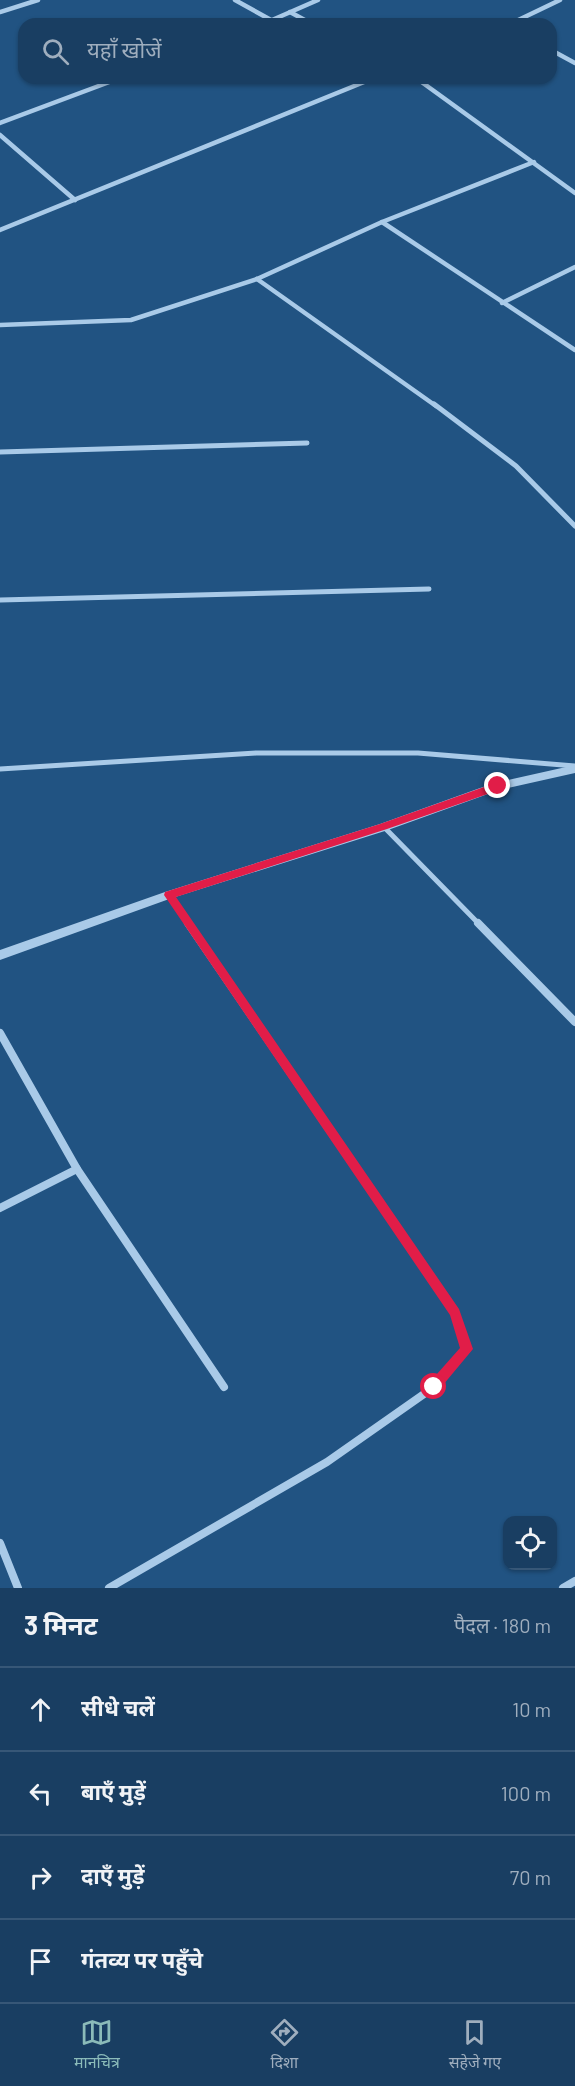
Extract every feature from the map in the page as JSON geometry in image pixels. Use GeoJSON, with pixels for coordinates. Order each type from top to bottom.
{"type":"FeatureCollection","features":[{"type":"Feature","properties":{"kind":"street"},"geometry":{"type":"LineString","coordinates":[[0,12],[38,0]]}},
{"type":"Feature","properties":{"kind":"street"},"geometry":{"type":"LineString","coordinates":[[235,0],[267,18]]}},
{"type":"Feature","properties":{"kind":"street"},"geometry":{"type":"LineString","coordinates":[[276,18],[318,0]]}},
{"type":"Feature","properties":{"kind":"street"},"geometry":{"type":"LineString","coordinates":[[522,18],[560,0]]}},
{"type":"Feature","properties":{"kind":"street"},"geometry":{"type":"LineString","coordinates":[[290,12],[301,18]]}},
{"type":"Feature","properties":{"kind":"street"},"geometry":{"type":"LineString","coordinates":[[557,53],[575,63]]}},
{"type":"Feature","properties":{"kind":"street"},"geometry":{"type":"LineString","coordinates":[[0,123],[104,84]]}},
{"type":"Feature","properties":{"kind":"street"},"geometry":{"type":"LineString","coordinates":[[0,230],[7,230],[359,84]]}},
{"type":"Feature","properties":{"kind":"street"},"geometry":{"type":"LineString","coordinates":[[424,84],[575,193]]}},
{"type":"Feature","properties":{"kind":"street"},"geometry":{"type":"LineString","coordinates":[[0,135],[75,200]]}},
{"type":"Feature","properties":{"kind":"street"},"geometry":{"type":"LineString","coordinates":[[0,325],[131,320],[256,279],[382,222],[534,162]]}},
{"type":"Feature","properties":{"kind":"street"},"geometry":{"type":"LineString","coordinates":[[382,222],[575,350]]}},
{"type":"Feature","properties":{"kind":"street"},"geometry":{"type":"LineString","coordinates":[[502,303],[575,267]]}},
{"type":"Feature","properties":{"kind":"street"},"geometry":{"type":"LineString","coordinates":[[256,279],[462,424],[516,466],[575,526]]}},
{"type":"Feature","properties":{"kind":"street"},"geometry":{"type":"LineString","coordinates":[[0,452],[307,443]]}},
{"type":"Feature","properties":{"kind":"street"},"geometry":{"type":"LineString","coordinates":[[0,600],[429,589]]}},
{"type":"Feature","properties":{"kind":"street"},"geometry":{"type":"LineString","coordinates":[[0,769],[256,753],[418,753],[575,767]]}},
{"type":"Feature","properties":{"kind":"street"},"geometry":{"type":"LineString","coordinates":[[0,955],[169,895],[384,827],[498,786],[575,767]]}},
{"type":"Feature","properties":{"kind":"street"},"geometry":{"type":"LineString","coordinates":[[384,827],[575,1022]]}},
{"type":"Feature","properties":{"kind":"street"},"geometry":{"type":"LineString","coordinates":[[109,1588],[327,1462],[434,1387],[467,1349],[455,1313],[169,895]]}},
{"type":"Feature","properties":{"kind":"street"},"geometry":{"type":"LineString","coordinates":[[0,1033],[77,1169],[224,1387]]}},
{"type":"Feature","properties":{"kind":"street"},"geometry":{"type":"LineString","coordinates":[[0,1208],[77,1169]]}},
{"type":"Feature","properties":{"kind":"street"},"geometry":{"type":"LineString","coordinates":[[0,1543],[18,1588]]}},
{"type":"Feature","properties":{"kind":"street"},"geometry":{"type":"LineString","coordinates":[[563,1588],[575,1581]]}},
{"type":"Feature","properties":{"kind":"route"},"geometry":{"type":"LineString","coordinates":[[434,1387],[467,1349],[455,1313],[169,895],[384,827],[498,786]]}}]}
